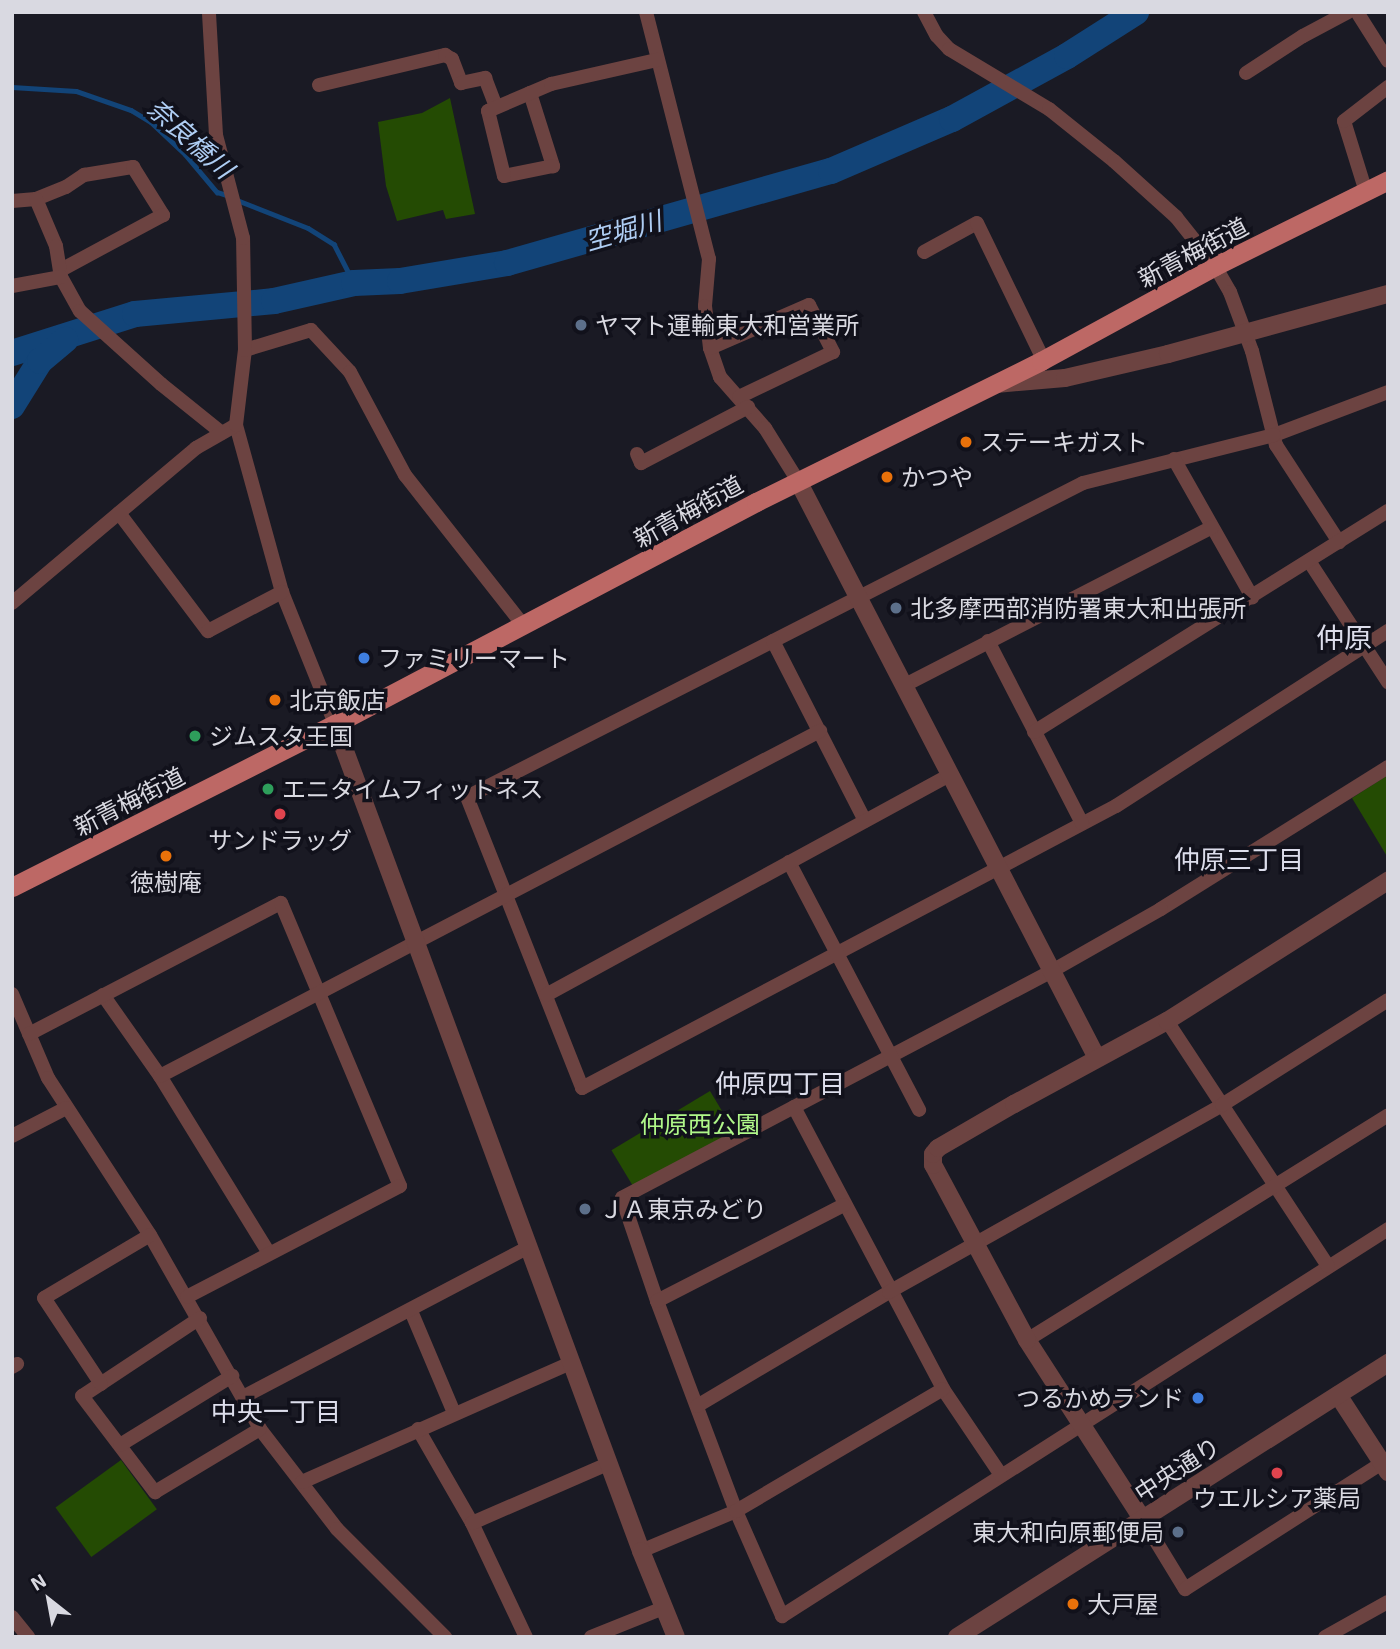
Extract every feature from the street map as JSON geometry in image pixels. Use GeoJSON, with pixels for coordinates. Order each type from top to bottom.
{"type":"FeatureCollection","features":[{"type":"Feature","properties":{"kind":"main road","name":"新青梅街道"},"geometry":{"type":"LineString","coordinates":[[12,887],[335,724],[798,481],[995,384],[1215,266],[1388,180]]}},
{"type":"Feature","properties":{"kind":"street"},"geometry":{"type":"LineString","coordinates":[[209,12],[216,135],[240,216],[244,274],[246,332],[236,425],[282,592],[335,724],[641,1551],[676,1637]]}},
{"type":"Feature","properties":{"kind":"street"},"geometry":{"type":"LineString","coordinates":[[646,12],[709,259],[705,306],[709,348],[720,377],[744,402],[788,460],[1097,1058]]}},
{"type":"Feature","properties":{"kind":"street"},"geometry":{"type":"LineString","coordinates":[[924,12],[937,36],[964,59],[1036,101],[1114,162],[1176,217],[1215,266],[1230,292],[1252,351],[1276,445],[1339,542]]}},
{"type":"Feature","properties":{"kind":"street"},"geometry":{"type":"LineString","coordinates":[[1246,73],[1303,36],[1348,12]]}},
{"type":"Feature","properties":{"kind":"street"},"geometry":{"type":"LineString","coordinates":[[1357,12],[1388,61]]}},
{"type":"Feature","properties":{"kind":"street"},"geometry":{"type":"LineString","coordinates":[[319,85],[445,55],[452,59],[461,83],[485,78],[496,106]]}},
{"type":"Feature","properties":{"kind":"street"},"geometry":{"type":"LineString","coordinates":[[530,93],[553,166],[504,176],[488,111],[496,106],[551,84],[657,60]]}},
{"type":"Feature","properties":{"kind":"street"},"geometry":{"type":"LineString","coordinates":[[1366,192],[1344,121],[1388,87]]}},
{"type":"Feature","properties":{"kind":"street"},"geometry":{"type":"LineString","coordinates":[[12,201],[36,199],[66,187],[84,175],[133,167],[163,215],[61,274],[12,286]]}},
{"type":"Feature","properties":{"kind":"street"},"geometry":{"type":"LineString","coordinates":[[36,199],[49,225],[61,274],[80,311],[222,433]]}},
{"type":"Feature","properties":{"kind":"street"},"geometry":{"type":"LineString","coordinates":[[924,251],[977,223],[1043,359]]}},
{"type":"Feature","properties":{"kind":"street"},"geometry":{"type":"LineString","coordinates":[[995,384],[1065,378],[1388,294]]}},
{"type":"Feature","properties":{"kind":"street"},"geometry":{"type":"LineString","coordinates":[[637,454],[641,463],[681,436],[833,352],[809,305],[709,348]]}},
{"type":"Feature","properties":{"kind":"street"},"geometry":{"type":"LineString","coordinates":[[245,350],[311,330],[350,372],[405,475],[524,626]]}},
{"type":"Feature","properties":{"kind":"street"},"geometry":{"type":"LineString","coordinates":[[1388,391],[1274,435],[1083,483],[467,797],[582,1088],[1116,806],[1388,631]]}},
{"type":"Feature","properties":{"kind":"street"},"geometry":{"type":"LineString","coordinates":[[12,603],[196,448],[236,425]]}},
{"type":"Feature","properties":{"kind":"street"},"geometry":{"type":"LineString","coordinates":[[1174,459],[1252,597]]}},
{"type":"Feature","properties":{"kind":"street"},"geometry":{"type":"LineString","coordinates":[[1034,732],[1388,511]]}},
{"type":"Feature","properties":{"kind":"street"},"geometry":{"type":"LineString","coordinates":[[119,513],[208,631],[282,592]]}},
{"type":"Feature","properties":{"kind":"street"},"geometry":{"type":"LineString","coordinates":[[905,685],[1212,527]]}},
{"type":"Feature","properties":{"kind":"street"},"geometry":{"type":"LineString","coordinates":[[1309,561],[1388,682]]}},
{"type":"Feature","properties":{"kind":"street"},"geometry":{"type":"LineString","coordinates":[[774,641],[865,821]]}},
{"type":"Feature","properties":{"kind":"street"},"geometry":{"type":"LineString","coordinates":[[988,641],[1082,824]]}},
{"type":"Feature","properties":{"kind":"street"},"geometry":{"type":"LineString","coordinates":[[160,1076],[820,731]]}},
{"type":"Feature","properties":{"kind":"street"},"geometry":{"type":"LineString","coordinates":[[1388,767],[1161,909],[1052,971],[622,1198],[657,1301],[736,1511],[782,1616],[1388,1228]]}},
{"type":"Feature","properties":{"kind":"street"},"geometry":{"type":"LineString","coordinates":[[546,995],[951,774]]}},
{"type":"Feature","properties":{"kind":"street"},"geometry":{"type":"LineString","coordinates":[[789,862],[919,1110]]}},
{"type":"Feature","properties":{"kind":"street"},"geometry":{"type":"LineString","coordinates":[[1338,1395],[1385,1468],[1185,1589],[1027,1340],[933,1165],[933,1154],[938,1148],[1167,1021],[1388,881]]}},
{"type":"Feature","properties":{"kind":"street"},"geometry":{"type":"LineString","coordinates":[[29,1034],[281,903],[321,990],[400,1186],[187,1297]]}},
{"type":"Feature","properties":{"kind":"street"},"geometry":{"type":"LineString","coordinates":[[12,994],[48,1078],[150,1235],[200,1318],[260,1429],[337,1529],[441,1632],[423,1637]]}},
{"type":"Feature","properties":{"kind":"street"},"geometry":{"type":"LineString","coordinates":[[103,995],[160,1076],[269,1254]]}},
{"type":"Feature","properties":{"kind":"street"},"geometry":{"type":"LineString","coordinates":[[696,1406],[889,1292],[976,1246],[1222,1105],[1388,1000]]}},
{"type":"Feature","properties":{"kind":"street"},"geometry":{"type":"LineString","coordinates":[[1167,1021],[1328,1266]]}},
{"type":"Feature","properties":{"kind":"street"},"geometry":{"type":"LineString","coordinates":[[794,1107],[889,1292],[943,1389],[1001,1475]]}},
{"type":"Feature","properties":{"kind":"street"},"geometry":{"type":"LineString","coordinates":[[12,1136],[66,1108]]}},
{"type":"Feature","properties":{"kind":"street"},"geometry":{"type":"LineString","coordinates":[[1027,1340],[1388,1115]]}},
{"type":"Feature","properties":{"kind":"street"},"geometry":{"type":"LineString","coordinates":[[657,1301],[844,1205]]}},
{"type":"Feature","properties":{"kind":"street"},"geometry":{"type":"LineString","coordinates":[[101,1384],[44,1297],[150,1235]]}},
{"type":"Feature","properties":{"kind":"street"},"geometry":{"type":"LineString","coordinates":[[243,1397],[529,1247]]}},
{"type":"Feature","properties":{"kind":"street"},"geometry":{"type":"LineString","coordinates":[[411,1311],[454,1413]]}},
{"type":"Feature","properties":{"kind":"street"},"geometry":{"type":"LineString","coordinates":[[200,1318],[82,1396],[155,1492],[260,1429]]}},
{"type":"Feature","properties":{"kind":"street"},"geometry":{"type":"LineString","coordinates":[[302,1482],[573,1362]]}},
{"type":"Feature","properties":{"kind":"street","name":"中央通り"},"geometry":{"type":"LineString","coordinates":[[957,1637],[1388,1363]]}},
{"type":"Feature","properties":{"kind":"street"},"geometry":{"type":"LineString","coordinates":[[120,1445],[232,1376]]}},
{"type":"Feature","properties":{"kind":"street"},"geometry":{"type":"LineString","coordinates":[[641,1551],[736,1511],[943,1389]]}},
{"type":"Feature","properties":{"kind":"street"},"geometry":{"type":"LineString","coordinates":[[418,1429],[472,1523],[526,1637]]}},
{"type":"Feature","properties":{"kind":"street"},"geometry":{"type":"LineString","coordinates":[[472,1523],[610,1462]]}},
{"type":"Feature","properties":{"kind":"street"},"geometry":{"type":"LineString","coordinates":[[1325,1637],[1388,1602]]}},
{"type":"Feature","properties":{"kind":"street"},"geometry":{"type":"LineString","coordinates":[[591,1637],[663,1608]]}},
{"type":"Feature","properties":{"kind":"street"},"geometry":{"type":"LineString","coordinates":[[12,1617],[28,1637]]}},
{"type":"Feature","properties":{"kind":"green space"},"geometry":{"type":"Polygon","coordinates":[[[450,98],[475,214],[446,219],[443,210],[397,221],[386,186],[378,122],[422,113],[450,98]]]}},
{"type":"Feature","properties":{"kind":"green space"},"geometry":{"type":"Polygon","coordinates":[[[1388,775],[1388,858],[1352,798],[1388,775]]]}},
{"type":"Feature","properties":{"kind":"green space","name":"仲原西公園"},"geometry":{"type":"Polygon","coordinates":[[[710,1091],[735,1133],[637,1192],[611,1150],[710,1091]]]}},
{"type":"Feature","properties":{"kind":"green space"},"geometry":{"type":"Polygon","coordinates":[[[121,1460],[157,1509],[91,1557],[55,1508],[121,1460]]]}},
{"type":"Feature","properties":{"kind":"waterway","name":"空堀川"},"geometry":{"type":"LineString","coordinates":[[12,353],[135,314],[274,301],[354,283],[400,281],[507,263],[831,171],[952,119],[1067,56],[1136,12]]}},
{"type":"Feature","properties":{"kind":"waterway","name":"奈良橋川"},"geometry":{"type":"LineString","coordinates":[[12,87],[76,91],[131,110],[151,122],[185,154],[217,192],[229,196]]}},
{"type":"Feature","properties":{"kind":"waterway","name":"奈良橋川"},"geometry":{"type":"LineString","coordinates":[[237,200],[308,228],[334,244],[354,283]]}},
{"type":"Feature","properties":{"kind":"waterway","name":"空堀川"},"geometry":{"type":"LineString","coordinates":[[12,406],[40,361],[65,340]]}},
{"type":"Feature","properties":{"kind":"place","name":"ヤマト運輸東大和営業所"},"geometry":{"type":"Point","coordinates":[581,325]}},
{"type":"Feature","properties":{"kind":"place","name":"ステーキガスト"},"geometry":{"type":"Point","coordinates":[966,442]}},
{"type":"Feature","properties":{"kind":"place","name":"かつや"},"geometry":{"type":"Point","coordinates":[887,477]}},
{"type":"Feature","properties":{"kind":"place","name":"北多摩西部消防署東大和出張所"},"geometry":{"type":"Point","coordinates":[896,608]}},
{"type":"Feature","properties":{"kind":"place","name":"ファミリーマート"},"geometry":{"type":"Point","coordinates":[364,658]}},
{"type":"Feature","properties":{"kind":"place","name":"北京飯店"},"geometry":{"type":"Point","coordinates":[275,700]}},
{"type":"Feature","properties":{"kind":"place","name":"ジムスタ王国"},"geometry":{"type":"Point","coordinates":[195,736]}},
{"type":"Feature","properties":{"kind":"place","name":"エニタイムフィットネス"},"geometry":{"type":"Point","coordinates":[268,789]}},
{"type":"Feature","properties":{"kind":"place","name":"サンドラッグ"},"geometry":{"type":"Point","coordinates":[280,814]}},
{"type":"Feature","properties":{"kind":"place","name":"徳樹庵"},"geometry":{"type":"Point","coordinates":[166,856]}},
{"type":"Feature","properties":{"kind":"place","name":"ＪＡ東京みどり"},"geometry":{"type":"Point","coordinates":[585,1209]}},
{"type":"Feature","properties":{"kind":"place","name":"つるかめランド"},"geometry":{"type":"Point","coordinates":[1198,1398]}},
{"type":"Feature","properties":{"kind":"place","name":"ウエルシア薬局"},"geometry":{"type":"Point","coordinates":[1277,1473]}},
{"type":"Feature","properties":{"kind":"place","name":"東大和向原郵便局"},"geometry":{"type":"Point","coordinates":[1178,1532]}},
{"type":"Feature","properties":{"kind":"place","name":"大戸屋"},"geometry":{"type":"Point","coordinates":[1073,1604]}},
{"type":"Feature","properties":{"kind":"district","name":"仲原"},"geometry":{"type":"Point","coordinates":[1344,637]}},
{"type":"Feature","properties":{"kind":"district","name":"仲原三丁目"},"geometry":{"type":"Point","coordinates":[1239,859]}},
{"type":"Feature","properties":{"kind":"district","name":"仲原四丁目"},"geometry":{"type":"Point","coordinates":[780,1083]}},
{"type":"Feature","properties":{"kind":"district","name":"中央一丁目"},"geometry":{"type":"Point","coordinates":[276,1411]}}]}
